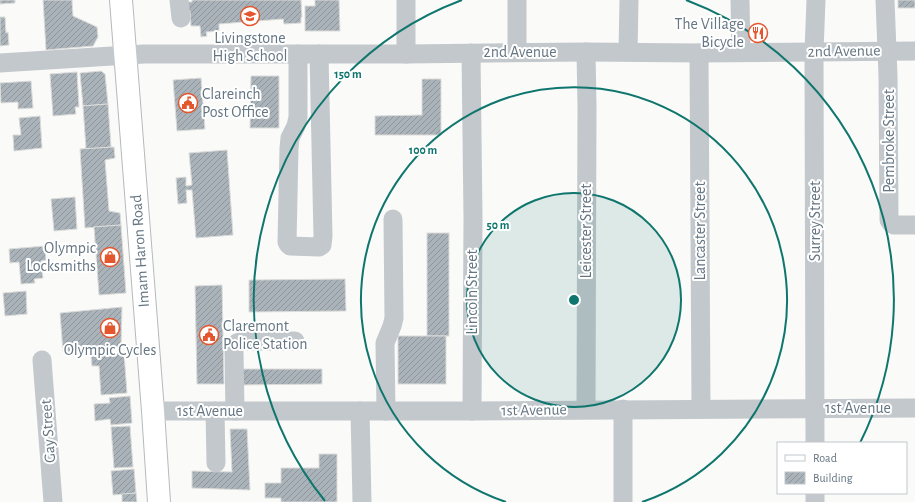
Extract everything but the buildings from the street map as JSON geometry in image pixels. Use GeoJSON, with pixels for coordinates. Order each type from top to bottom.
{"type":"FeatureCollection","features":[{"type":"Feature","properties":{"kind":"main road","name":"Imam Haron Road"},"geometry":{"type":"LineString","coordinates":[[121,0],[159,502]]}},
{"type":"Feature","properties":{"kind":"street"},"geometry":{"type":"LineString","coordinates":[[406,0],[406,54]]}},
{"type":"Feature","properties":{"kind":"street"},"geometry":{"type":"LineString","coordinates":[[517,0],[517,52]]}},
{"type":"Feature","properties":{"kind":"street"},"geometry":{"type":"LineString","coordinates":[[628,52],[629,0]]}},
{"type":"Feature","properties":{"kind":"street"},"geometry":{"type":"LineString","coordinates":[[740,0],[741,52]]}},
{"type":"Feature","properties":{"kind":"street","name":"Surrey Street"},"geometry":{"type":"LineString","coordinates":[[815,442],[814,52],[816,0]]}},
{"type":"Feature","properties":{"kind":"street"},"geometry":{"type":"LineString","coordinates":[[885,0],[886,51]]}},
{"type":"Feature","properties":{"kind":"street","name":"Pembroke Street"},"geometry":{"type":"LineString","coordinates":[[886,51],[889,220],[891,223],[906,225]]}},
{"type":"Feature","properties":{"kind":"street","name":"2nd Avenue"},"geometry":{"type":"LineString","coordinates":[[0,63],[144,54],[915,51]]}},
{"type":"Feature","properties":{"kind":"street","name":"Leicester Street"},"geometry":{"type":"LineString","coordinates":[[586,52],[586,409]]}},
{"type":"Feature","properties":{"kind":"street","name":"Lincoln Street"},"geometry":{"type":"LineString","coordinates":[[471,53],[473,218],[472,410]]}},
{"type":"Feature","properties":{"kind":"street","name":"Lancaster Street"},"geometry":{"type":"LineString","coordinates":[[699,53],[701,409]]}},
{"type":"Feature","properties":{"kind":"street"},"geometry":{"type":"LineString","coordinates":[[298,54],[298,117],[296,126],[290,138],[289,148],[287,242],[290,246],[319,247],[323,242],[319,54]]}},
{"type":"Feature","properties":{"kind":"street"},"geometry":{"type":"LineString","coordinates":[[386,411],[385,343],[394,318],[393,219]]}},
{"type":"Feature","properties":{"kind":"street"},"geometry":{"type":"LineString","coordinates":[[234,411],[234,346],[245,341],[295,341]]}},
{"type":"Feature","properties":{"kind":"street","name":"Gay Street"},"geometry":{"type":"LineString","coordinates":[[42,360],[53,502]]}},
{"type":"Feature","properties":{"kind":"street","name":"1st Avenue"},"geometry":{"type":"LineString","coordinates":[[153,411],[915,408]]}},
{"type":"Feature","properties":{"kind":"street"},"geometry":{"type":"LineString","coordinates":[[623,409],[623,502]]}},
{"type":"Feature","properties":{"kind":"street"},"geometry":{"type":"LineString","coordinates":[[215,411],[216,463]]}},
{"type":"Feature","properties":{"kind":"street"},"geometry":{"type":"LineString","coordinates":[[360,411],[362,502]]}},
{"type":"Feature","properties":{"kind":"place","name":"Livingstone High School"},"geometry":{"type":"Point","coordinates":[250,16]}},
{"type":"Feature","properties":{"kind":"place","name":"The Village Bicycle"},"geometry":{"type":"Point","coordinates":[758,33]}},
{"type":"Feature","properties":{"kind":"place","name":"Clareinch Post Office"},"geometry":{"type":"Point","coordinates":[188,103]}},
{"type":"Feature","properties":{"kind":"place","name":"Olympic Locksmiths"},"geometry":{"type":"Point","coordinates":[110,257]}},
{"type":"Feature","properties":{"kind":"place","name":"Olympic Cycles"},"geometry":{"type":"Point","coordinates":[110,328]}},
{"type":"Feature","properties":{"kind":"place","name":"Claremont Police Station"},"geometry":{"type":"Point","coordinates":[209,335]}}]}
